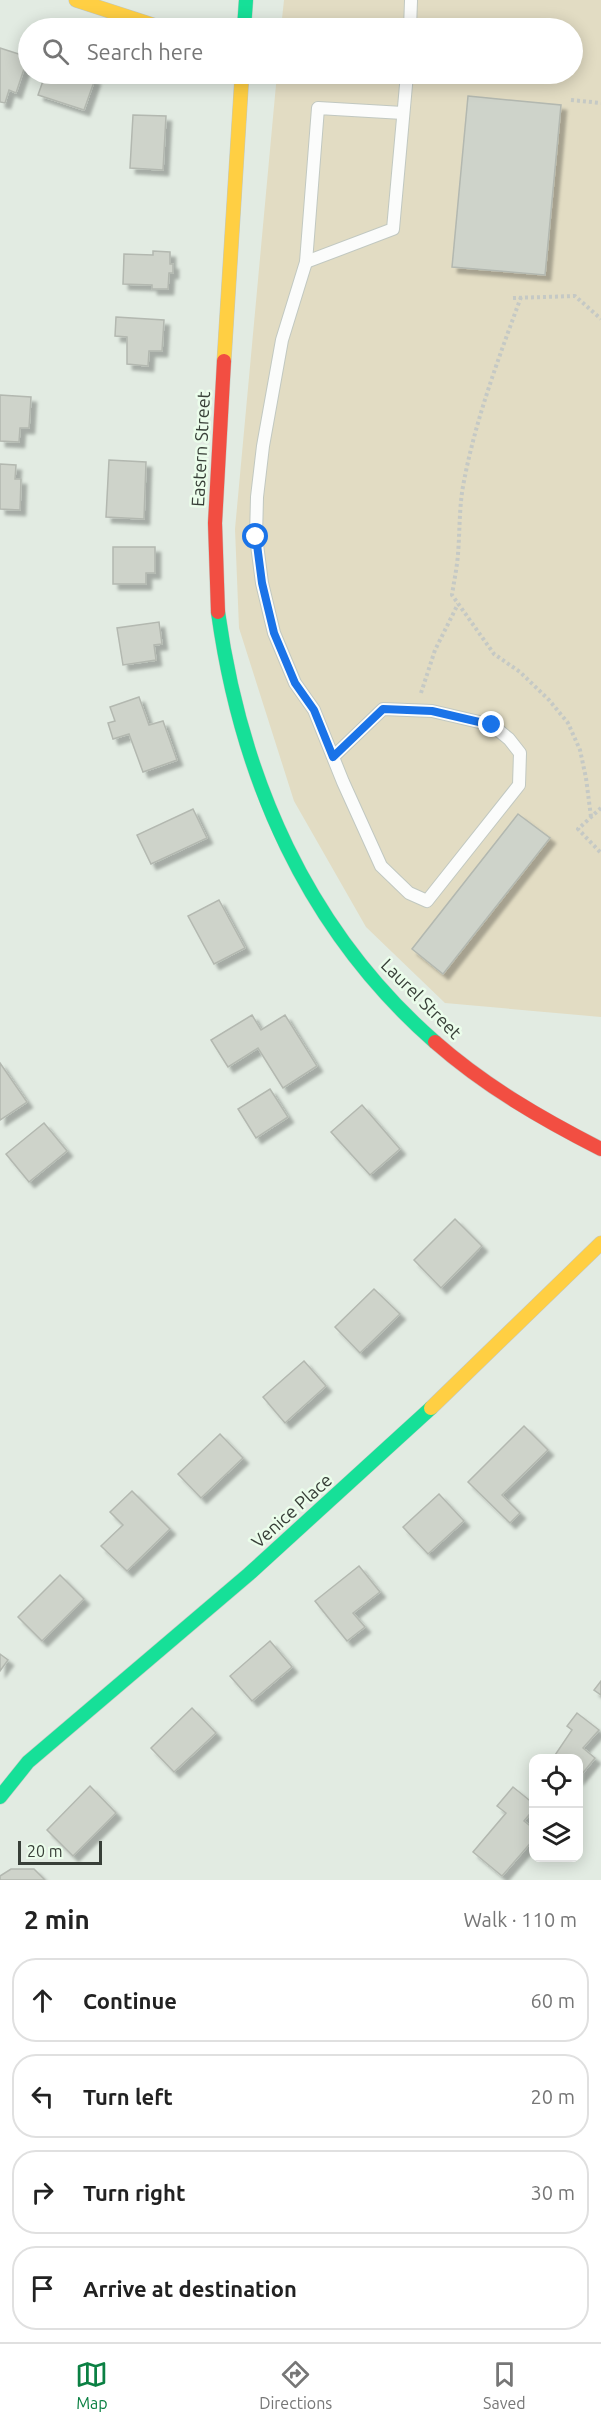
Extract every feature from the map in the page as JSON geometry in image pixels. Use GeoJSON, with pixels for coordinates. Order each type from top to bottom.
{"type":"FeatureCollection","features":[{"type":"Feature","properties":{"kind":"street"},"geometry":{"type":"LineString","coordinates":[[76,0],[131,18]]}},
{"type":"Feature","properties":{"kind":"street"},"geometry":{"type":"LineString","coordinates":[[245,18],[246,0]]}},
{"type":"Feature","properties":{"kind":"street","name":"Eastern Street"},"geometry":{"type":"LineString","coordinates":[[241,84],[220,414],[215,565],[220,627],[240,726],[273,819]]}},
{"type":"Feature","properties":{"kind":"street","name":"Laurel Street"},"geometry":{"type":"LineString","coordinates":[[273,819],[312,894],[340,937],[400,1009],[471,1072],[519,1104],[601,1149]]}},
{"type":"Feature","properties":{"kind":"street","name":"Venice Place"},"geometry":{"type":"LineString","coordinates":[[0,1797],[28,1762],[266,1560],[495,1349],[601,1243]]}},
{"type":"Feature","properties":{"kind":"lane"},"geometry":{"type":"LineString","coordinates":[[410,18],[411,1]]}},
{"type":"Feature","properties":{"kind":"lane"},"geometry":{"type":"LineString","coordinates":[[306,262],[393,229],[406,84]]}},
{"type":"Feature","properties":{"kind":"lane"},"geometry":{"type":"LineString","coordinates":[[333,757],[383,709],[432,711],[492,725],[509,739],[520,753],[519,784],[426,901],[409,894],[381,866],[333,757],[314,710],[295,683],[274,633],[262,583],[256,537],[262,446],[282,340],[306,262],[318,108],[403,113]]}},
{"type":"Feature","properties":{"kind":"path"},"geometry":{"type":"LineString","coordinates":[[571,100],[601,104]]}},
{"type":"Feature","properties":{"kind":"path"},"geometry":{"type":"LineString","coordinates":[[513,298],[575,296],[601,319]]}},
{"type":"Feature","properties":{"kind":"path"},"geometry":{"type":"LineString","coordinates":[[521,297],[483,406],[464,480],[460,507],[458,555],[452,595],[494,654],[520,672],[549,700],[568,723],[580,750],[591,816]]}},
{"type":"Feature","properties":{"kind":"path"},"geometry":{"type":"LineString","coordinates":[[415,710],[435,650],[458,604]]}},
{"type":"Feature","properties":{"kind":"path"},"geometry":{"type":"LineString","coordinates":[[601,808],[578,829],[601,852]]}},
{"type":"Feature","properties":{"kind":"shaded area"},"geometry":{"type":"Polygon","coordinates":[[[284,0],[601,0],[601,1017],[445,1003],[366,927],[294,801],[239,628],[235,529],[276,84],[583,84],[583,18],[282,18],[284,0]]]}},
{"type":"Feature","properties":{"kind":"building"},"geometry":{"type":"Polygon","coordinates":[[[0,48],[18,54],[19,84],[16,93],[9,90],[5,103],[0,102],[0,48]]]}},
{"type":"Feature","properties":{"kind":"building"},"geometry":{"type":"Polygon","coordinates":[[[42,84],[93,84],[84,110],[38,95],[42,84]]]}},
{"type":"Feature","properties":{"kind":"building"},"geometry":{"type":"Polygon","coordinates":[[[468,96],[561,105],[545,275],[452,267],[468,96]]]}},
{"type":"Feature","properties":{"kind":"building"},"geometry":{"type":"Polygon","coordinates":[[[133,115],[166,116],[163,170],[130,168],[133,115]]]}},
{"type":"Feature","properties":{"kind":"building"},"geometry":{"type":"Polygon","coordinates":[[[153,251],[170,252],[173,273],[169,273],[168,289],[152,289],[152,285],[123,284],[124,254],[153,255],[153,251]]]}},
{"type":"Feature","properties":{"kind":"building"},"geometry":{"type":"Polygon","coordinates":[[[116,317],[164,320],[162,351],[149,351],[148,366],[127,364],[127,337],[115,336],[116,317]]]}},
{"type":"Feature","properties":{"kind":"building"},"geometry":{"type":"Polygon","coordinates":[[[0,395],[31,397],[29,428],[20,428],[19,442],[0,441],[0,395]]]}},
{"type":"Feature","properties":{"kind":"building"},"geometry":{"type":"Polygon","coordinates":[[[109,460],[146,462],[144,519],[106,517],[109,460]]]}},
{"type":"Feature","properties":{"kind":"building"},"geometry":{"type":"Polygon","coordinates":[[[0,464],[16,465],[15,479],[21,479],[20,510],[0,509],[0,464]]]}},
{"type":"Feature","properties":{"kind":"building"},"geometry":{"type":"Polygon","coordinates":[[[113,547],[155,547],[155,573],[146,573],[146,584],[113,584],[113,547]]]}},
{"type":"Feature","properties":{"kind":"building"},"geometry":{"type":"Polygon","coordinates":[[[159,622],[162,644],[154,645],[156,660],[123,665],[117,628],[159,622]]]}},
{"type":"Feature","properties":{"kind":"building"},"geometry":{"type":"Polygon","coordinates":[[[139,697],[149,725],[163,721],[177,760],[143,772],[129,734],[113,739],[108,723],[115,721],[110,707],[139,697]]]}},
{"type":"Feature","properties":{"kind":"building"},"geometry":{"type":"Polygon","coordinates":[[[193,809],[207,838],[151,864],[137,835],[193,809]]]}},
{"type":"Feature","properties":{"kind":"building"},"geometry":{"type":"Polygon","coordinates":[[[518,814],[550,838],[443,974],[412,949],[518,814]]]}},
{"type":"Feature","properties":{"kind":"building"},"geometry":{"type":"Polygon","coordinates":[[[219,900],[245,948],[214,964],[188,916],[219,900]]]}},
{"type":"Feature","properties":{"kind":"building"},"geometry":{"type":"Polygon","coordinates":[[[252,1015],[261,1030],[285,1015],[317,1066],[283,1088],[258,1048],[228,1067],[211,1040],[252,1015]]]}},
{"type":"Feature","properties":{"kind":"building"},"geometry":{"type":"Polygon","coordinates":[[[0,1063],[27,1102],[0,1120],[0,1063]]]}},
{"type":"Feature","properties":{"kind":"building"},"geometry":{"type":"Polygon","coordinates":[[[270,1089],[288,1117],[256,1138],[238,1109],[270,1089]]]}},
{"type":"Feature","properties":{"kind":"building"},"geometry":{"type":"Polygon","coordinates":[[[362,1105],[400,1149],[370,1175],[331,1132],[362,1105]]]}},
{"type":"Feature","properties":{"kind":"building"},"geometry":{"type":"Polygon","coordinates":[[[44,1123],[67,1151],[29,1182],[6,1154],[44,1123]]]}},
{"type":"Feature","properties":{"kind":"building"},"geometry":{"type":"Polygon","coordinates":[[[455,1219],[482,1246],[441,1288],[414,1260],[455,1219]]]}},
{"type":"Feature","properties":{"kind":"building"},"geometry":{"type":"Polygon","coordinates":[[[374,1289],[400,1314],[360,1353],[335,1327],[374,1289]]]}},
{"type":"Feature","properties":{"kind":"building"},"geometry":{"type":"Polygon","coordinates":[[[304,1361],[326,1386],[285,1423],[263,1397],[304,1361]]]}},
{"type":"Feature","properties":{"kind":"building"},"geometry":{"type":"Polygon","coordinates":[[[524,1426],[548,1450],[502,1495],[520,1513],[510,1523],[468,1482],[524,1426]]]}},
{"type":"Feature","properties":{"kind":"building"},"geometry":{"type":"Polygon","coordinates":[[[220,1434],[243,1458],[201,1498],[178,1474],[220,1434]]]}},
{"type":"Feature","properties":{"kind":"building"},"geometry":{"type":"Polygon","coordinates":[[[132,1491],[170,1529],[127,1571],[101,1546],[123,1525],[110,1512],[132,1491]]]}},
{"type":"Feature","properties":{"kind":"building"},"geometry":{"type":"Polygon","coordinates":[[[439,1494],[464,1521],[428,1554],[403,1527],[439,1494]]]}},
{"type":"Feature","properties":{"kind":"building"},"geometry":{"type":"Polygon","coordinates":[[[359,1566],[380,1592],[353,1613],[365,1627],[347,1641],[315,1601],[359,1566]]]}},
{"type":"Feature","properties":{"kind":"building"},"geometry":{"type":"Polygon","coordinates":[[[60,1575],[84,1599],[42,1641],[18,1617],[60,1575]]]}},
{"type":"Feature","properties":{"kind":"building"},"geometry":{"type":"Polygon","coordinates":[[[270,1641],[292,1667],[252,1701],[230,1676],[270,1641]]]}},
{"type":"Feature","properties":{"kind":"building"},"geometry":{"type":"Polygon","coordinates":[[[0,1654],[8,1660],[0,1671],[0,1654]]]}},
{"type":"Feature","properties":{"kind":"building"},"geometry":{"type":"Polygon","coordinates":[[[601,1681],[601,1695],[594,1690],[601,1681]]]}},
{"type":"Feature","properties":{"kind":"building"},"geometry":{"type":"Polygon","coordinates":[[[192,1708],[216,1733],[174,1772],[151,1748],[192,1708]]]}},
{"type":"Feature","properties":{"kind":"building"},"geometry":{"type":"Polygon","coordinates":[[[577,1713],[599,1730],[583,1748],[595,1758],[583,1773],[583,1754],[556,1754],[572,1730],[567,1726],[577,1713]]]}},
{"type":"Feature","properties":{"kind":"building"},"geometry":{"type":"Polygon","coordinates":[[[90,1786],[116,1813],[73,1856],[47,1830],[90,1786]]]}},
{"type":"Feature","properties":{"kind":"building"},"geometry":{"type":"Polygon","coordinates":[[[513,1787],[529,1800],[529,1815],[524,1821],[529,1825],[529,1845],[502,1876],[473,1852],[506,1813],[497,1806],[513,1787]]]}},
{"type":"Feature","properties":{"kind":"building"},"geometry":{"type":"Polygon","coordinates":[[[11,1869],[34,1869],[45,1880],[0,1880],[0,1876],[11,1869]]]}},
{"type":"Feature","properties":{"kind":"traffic: fast"},"geometry":{"type":"LineString","coordinates":[[245,18],[246,0]]}},
{"type":"Feature","properties":{"kind":"traffic: fast"},"geometry":{"type":"LineString","coordinates":[[218,612],[229,674],[244,733],[263,791],[287,847],[316,900],[350,951],[390,998],[435,1042]]}},
{"type":"Feature","properties":{"kind":"traffic: fast"},"geometry":{"type":"LineString","coordinates":[[0,1797],[28,1762],[249,1574],[431,1408]]}},
{"type":"Feature","properties":{"kind":"traffic: slow"},"geometry":{"type":"LineString","coordinates":[[76,0],[131,18]]}},
{"type":"Feature","properties":{"kind":"traffic: slow"},"geometry":{"type":"LineString","coordinates":[[224,361],[241,84]]}},
{"type":"Feature","properties":{"kind":"traffic: slow"},"geometry":{"type":"LineString","coordinates":[[431,1408],[601,1243]]}},
{"type":"Feature","properties":{"kind":"traffic: jam"},"geometry":{"type":"LineString","coordinates":[[218,612],[215,523],[224,361]]}},
{"type":"Feature","properties":{"kind":"traffic: jam"},"geometry":{"type":"LineString","coordinates":[[435,1042],[474,1073],[515,1101],[601,1149]]}},
{"type":"Feature","properties":{"kind":"route"},"geometry":{"type":"LineString","coordinates":[[256,537],[262,583],[274,633],[295,683],[314,710],[333,757],[383,709],[432,711],[492,725]]}}]}
